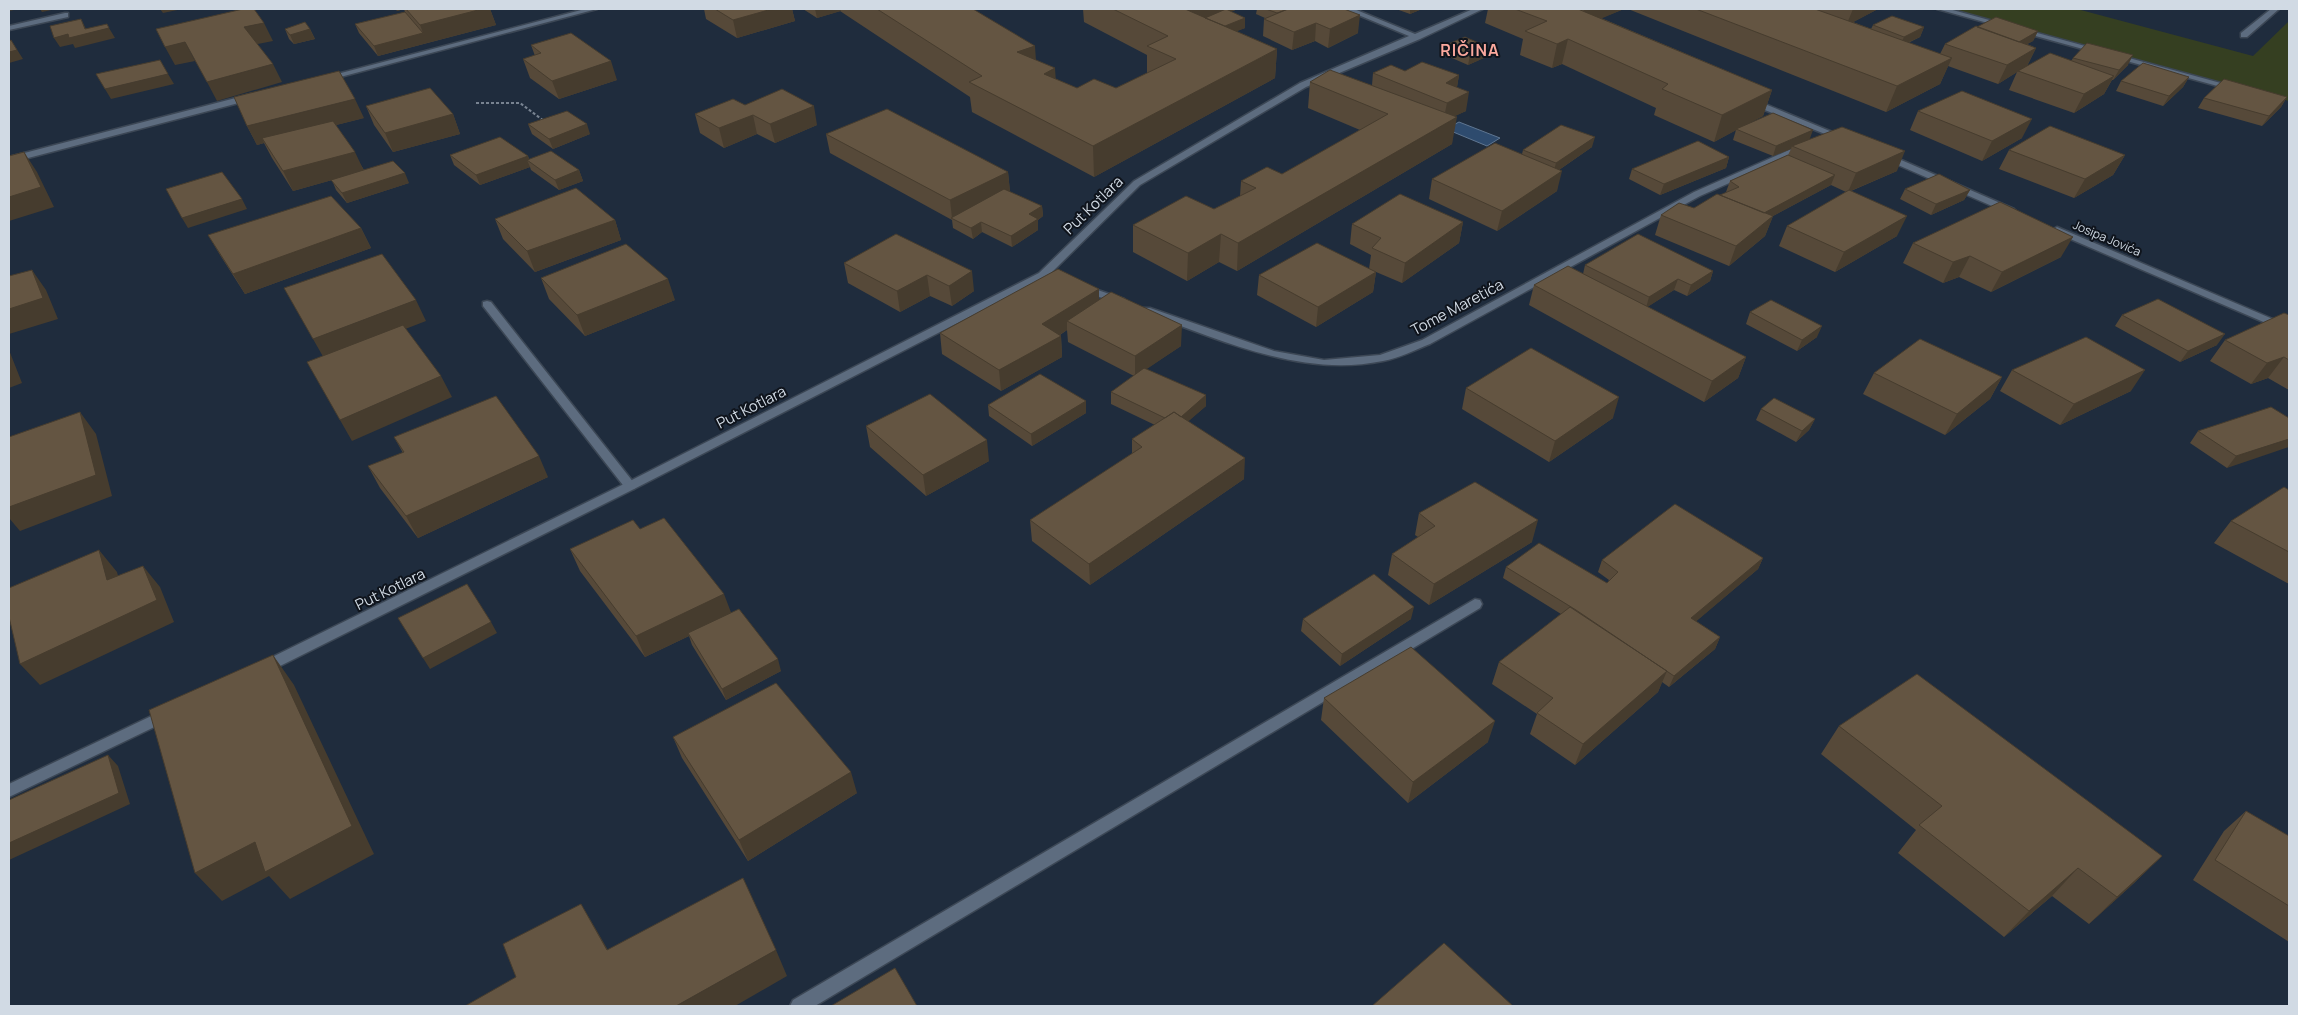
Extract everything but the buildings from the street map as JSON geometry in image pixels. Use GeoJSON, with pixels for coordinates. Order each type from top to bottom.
{"type":"FeatureCollection","features":[{"type":"Feature","properties":{"kind":"street"},"geometry":{"type":"LineString","coordinates":[[319,80],[593,9]]}},
{"type":"Feature","properties":{"kind":"street"},"geometry":{"type":"LineString","coordinates":[[1348,9],[1418,36]]}},
{"type":"Feature","properties":{"kind":"street","name":"Put Kotlara"},"geometry":{"type":"LineString","coordinates":[[256,671],[1048,276],[1137,183],[1303,85],[1479,9]]}},
{"type":"Feature","properties":{"kind":"street"},"geometry":{"type":"LineString","coordinates":[[1941,9],[2242,90]]}},
{"type":"Feature","properties":{"kind":"street"},"geometry":{"type":"LineString","coordinates":[[2244,35],[2275,9]]}},
{"type":"Feature","properties":{"kind":"street"},"geometry":{"type":"LineString","coordinates":[[9,28],[65,15]]}},
{"type":"Feature","properties":{"kind":"street"},"geometry":{"type":"LineString","coordinates":[[9,160],[263,94]]}},
{"type":"Feature","properties":{"kind":"street","name":"Tome Maretića"},"geometry":{"type":"LineString","coordinates":[[1071,284],[1272,354],[1324,363],[1382,358],[1426,342],[1697,194],[1837,136],[1742,97]]}},
{"type":"Feature","properties":{"kind":"street"},"geometry":{"type":"LineString","coordinates":[[1878,154],[2024,216]]}},
{"type":"Feature","properties":{"kind":"street","name":"Josipa Jovića"},"geometry":{"type":"LineString","coordinates":[[2043,224],[2289,330]]}},
{"type":"Feature","properties":{"kind":"street"},"geometry":{"type":"LineString","coordinates":[[487,304],[630,486]]}},
{"type":"Feature","properties":{"kind":"street"},"geometry":{"type":"LineString","coordinates":[[799,1006],[1475,604]]}},
{"type":"Feature","properties":{"kind":"street"},"geometry":{"type":"LineString","coordinates":[[9,791],[176,710]]}},
{"type":"Feature","properties":{"kind":"path"},"geometry":{"type":"LineString","coordinates":[[476,103],[520,103],[544,121]]}},
{"type":"Feature","properties":{"kind":"green space"},"geometry":{"type":"Polygon","coordinates":[[[1941,9],[2077,9],[2253,56],[2289,21],[2289,101],[1941,9]]]}},
{"type":"Feature","properties":{"kind":"water"},"geometry":{"type":"Polygon","coordinates":[[[1459,122],[1500,138],[1487,146],[1446,129],[1459,122]]]}},
{"type":"Feature","properties":{"kind":"district","name":"RIČINA"},"geometry":{"type":"Point","coordinates":[1470,50]}}]}
